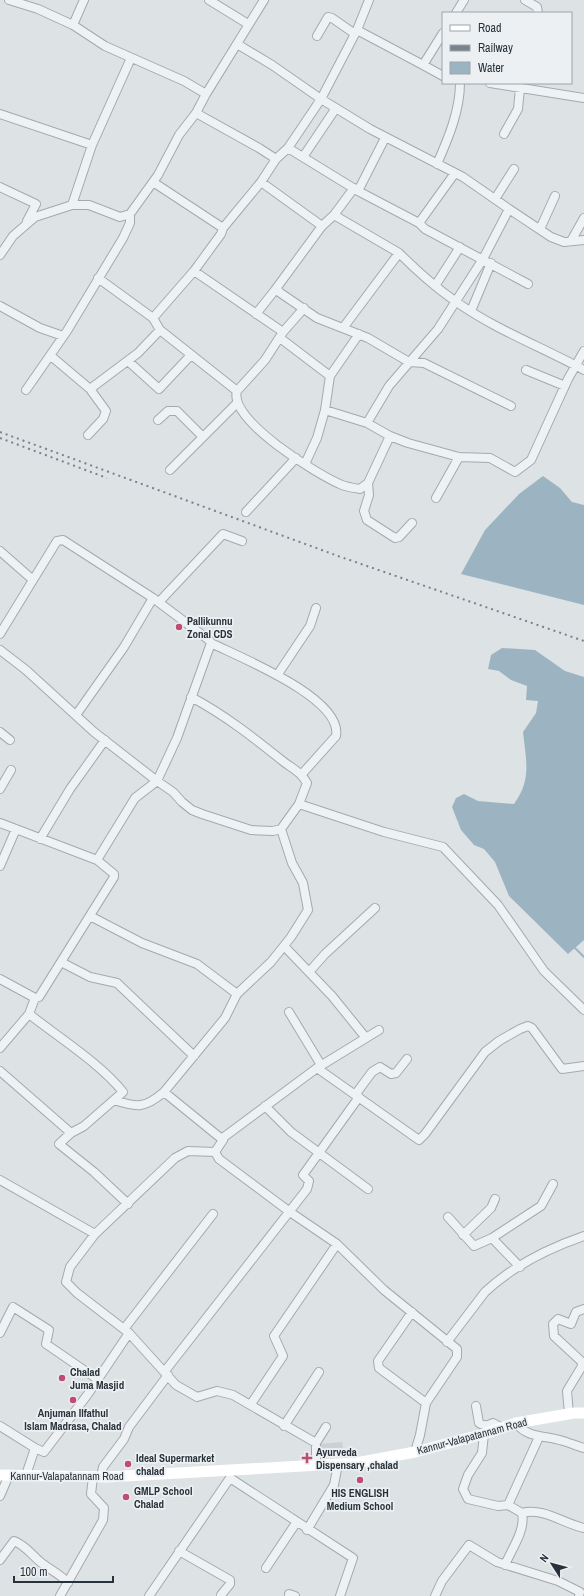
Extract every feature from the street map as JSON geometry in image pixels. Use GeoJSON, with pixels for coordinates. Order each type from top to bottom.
{"type":"FeatureCollection","features":[{"type":"Feature","properties":{"kind":"main road","name":"Kannur-Valapatannam Road"},"geometry":{"type":"LineString","coordinates":[[4,1475],[97,1477],[230,1475],[356,1463],[416,1452],[484,1434],[516,1423],[569,1414],[584,1414]]}},
{"type":"Feature","properties":{"kind":"street"},"geometry":{"type":"LineString","coordinates":[[10,0],[38,9],[73,25],[105,46],[184,81],[206,94]]}},
{"type":"Feature","properties":{"kind":"street"},"geometry":{"type":"LineString","coordinates":[[73,25],[84,0]]}},
{"type":"Feature","properties":{"kind":"street"},"geometry":{"type":"LineString","coordinates":[[208,0],[248,24]]}},
{"type":"Feature","properties":{"kind":"street"},"geometry":{"type":"LineString","coordinates":[[26,390],[64,336],[123,238],[130,222],[130,214],[153,182],[179,136],[196,113],[248,24],[264,0]]}},
{"type":"Feature","properties":{"kind":"street"},"geometry":{"type":"LineString","coordinates":[[153,318],[194,271],[221,234],[223,228],[261,182],[276,159],[288,148],[321,99],[356,32],[369,0]]}},
{"type":"Feature","properties":{"kind":"street"},"geometry":{"type":"LineString","coordinates":[[457,12],[464,0]]}},
{"type":"Feature","properties":{"kind":"street"},"geometry":{"type":"LineString","coordinates":[[525,0],[537,7],[538,12]]}},
{"type":"Feature","properties":{"kind":"street"},"geometry":{"type":"LineString","coordinates":[[317,36],[328,17],[332,18],[356,32],[442,75]]}},
{"type":"Feature","properties":{"kind":"street"},"geometry":{"type":"LineString","coordinates":[[423,65],[442,35]]}},
{"type":"Feature","properties":{"kind":"street"},"geometry":{"type":"LineString","coordinates":[[237,44],[272,65],[321,99],[385,138],[455,173],[540,228],[550,237],[559,240],[584,240]]}},
{"type":"Feature","properties":{"kind":"street"},"geometry":{"type":"LineString","coordinates":[[72,205],[92,145],[131,58]]}},
{"type":"Feature","properties":{"kind":"street"},"geometry":{"type":"LineString","coordinates":[[437,164],[449,136],[460,92],[460,84]]}},
{"type":"Feature","properties":{"kind":"street"},"geometry":{"type":"LineString","coordinates":[[496,84],[584,98]]}},
{"type":"Feature","properties":{"kind":"street"},"geometry":{"type":"LineString","coordinates":[[550,92],[553,84]]}},
{"type":"Feature","properties":{"kind":"street"},"geometry":{"type":"LineString","coordinates":[[504,134],[518,109],[520,88]]}},
{"type":"Feature","properties":{"kind":"street"},"geometry":{"type":"LineString","coordinates":[[303,157],[336,108]]}},
{"type":"Feature","properties":{"kind":"street"},"geometry":{"type":"LineString","coordinates":[[196,113],[260,148],[276,159]]}},
{"type":"Feature","properties":{"kind":"street"},"geometry":{"type":"LineString","coordinates":[[0,114],[92,145]]}},
{"type":"Feature","properties":{"kind":"street"},"geometry":{"type":"LineString","coordinates":[[256,314],[322,226],[334,215],[356,189],[385,138]]}},
{"type":"Feature","properties":{"kind":"street"},"geometry":{"type":"LineString","coordinates":[[288,148],[356,189],[419,223],[425,229],[528,284]]}},
{"type":"Feature","properties":{"kind":"street"},"geometry":{"type":"LineString","coordinates":[[495,198],[514,169]]}},
{"type":"Feature","properties":{"kind":"street"},"geometry":{"type":"LineString","coordinates":[[419,223],[455,173]]}},
{"type":"Feature","properties":{"kind":"street"},"geometry":{"type":"LineString","coordinates":[[153,182],[223,228]]}},
{"type":"Feature","properties":{"kind":"street"},"geometry":{"type":"LineString","coordinates":[[261,182],[322,226]]}},
{"type":"Feature","properties":{"kind":"street"},"geometry":{"type":"LineString","coordinates":[[0,187],[36,204],[22,228]]}},
{"type":"Feature","properties":{"kind":"street"},"geometry":{"type":"LineString","coordinates":[[540,228],[555,196]]}},
{"type":"Feature","properties":{"kind":"street"},"geometry":{"type":"LineString","coordinates":[[0,254],[13,236],[35,217],[72,205],[89,205],[120,217],[130,214]]}},
{"type":"Feature","properties":{"kind":"street"},"geometry":{"type":"LineString","coordinates":[[367,423],[389,386],[438,329],[456,302],[483,259],[509,209]]}},
{"type":"Feature","properties":{"kind":"street"},"geometry":{"type":"LineString","coordinates":[[334,215],[399,254],[417,271],[456,302],[584,370]]}},
{"type":"Feature","properties":{"kind":"street"},"geometry":{"type":"LineString","coordinates":[[571,241],[584,218]]}},
{"type":"Feature","properties":{"kind":"street"},"geometry":{"type":"LineString","coordinates":[[435,286],[460,247]]}},
{"type":"Feature","properties":{"kind":"street"},"geometry":{"type":"LineString","coordinates":[[343,328],[399,254]]}},
{"type":"Feature","properties":{"kind":"street"},"geometry":{"type":"LineString","coordinates":[[471,311],[491,263]]}},
{"type":"Feature","properties":{"kind":"street"},"geometry":{"type":"LineString","coordinates":[[194,271],[256,314],[330,376]]}},
{"type":"Feature","properties":{"kind":"street"},"geometry":{"type":"LineString","coordinates":[[98,278],[153,318],[160,330],[237,391]]}},
{"type":"Feature","properties":{"kind":"street"},"geometry":{"type":"LineString","coordinates":[[275,290],[277,288],[279,292],[317,318],[359,334],[410,362],[424,363],[511,406]]}},
{"type":"Feature","properties":{"kind":"street"},"geometry":{"type":"LineString","coordinates":[[0,306],[40,328],[64,336]]}},
{"type":"Feature","properties":{"kind":"street"},"geometry":{"type":"LineString","coordinates":[[304,308],[281,335],[265,360],[237,391],[235,397],[248,419],[285,452],[343,486],[360,489],[368,483],[390,436]]}},
{"type":"Feature","properties":{"kind":"street"},"geometry":{"type":"LineString","coordinates":[[90,389],[128,361],[160,330]]}},
{"type":"Feature","properties":{"kind":"street"},"geometry":{"type":"LineString","coordinates":[[305,464],[317,438],[325,410],[330,376],[359,334]]}},
{"type":"Feature","properties":{"kind":"street"},"geometry":{"type":"LineString","coordinates":[[325,410],[367,423],[390,436],[459,457],[490,458],[515,472],[531,460],[565,386],[584,351]]}},
{"type":"Feature","properties":{"kind":"street"},"geometry":{"type":"LineString","coordinates":[[128,361],[159,389],[191,355]]}},
{"type":"Feature","properties":{"kind":"street"},"geometry":{"type":"LineString","coordinates":[[51,356],[90,389],[106,411],[103,419],[88,435]]}},
{"type":"Feature","properties":{"kind":"street"},"geometry":{"type":"LineString","coordinates":[[526,370],[565,386]]}},
{"type":"Feature","properties":{"kind":"street"},"geometry":{"type":"LineString","coordinates":[[170,470],[237,402]]}},
{"type":"Feature","properties":{"kind":"street"},"geometry":{"type":"LineString","coordinates":[[158,420],[168,411],[177,411],[203,437]]}},
{"type":"Feature","properties":{"kind":"street"},"geometry":{"type":"LineString","coordinates":[[436,498],[459,457]]}},
{"type":"Feature","properties":{"kind":"street"},"geometry":{"type":"LineString","coordinates":[[246,512],[296,458]]}},
{"type":"Feature","properties":{"kind":"street"},"geometry":{"type":"LineString","coordinates":[[368,483],[369,495],[364,511],[367,520],[394,538],[399,537],[412,523]]}},
{"type":"Feature","properties":{"kind":"street"},"geometry":{"type":"LineString","coordinates":[[76,715],[156,600],[222,534],[242,541]]}},
{"type":"Feature","properties":{"kind":"street"},"geometry":{"type":"LineString","coordinates":[[0,634],[57,541],[63,540],[156,600],[211,643],[278,674],[305,691],[329,713],[336,723],[336,736],[302,774]]}},
{"type":"Feature","properties":{"kind":"street"},"geometry":{"type":"LineString","coordinates":[[0,551],[33,580]]}},
{"type":"Feature","properties":{"kind":"street"},"geometry":{"type":"LineString","coordinates":[[278,674],[310,626],[316,608]]}},
{"type":"Feature","properties":{"kind":"street"},"geometry":{"type":"LineString","coordinates":[[97,860],[135,798],[157,781],[177,738],[211,643]]}},
{"type":"Feature","properties":{"kind":"street"},"geometry":{"type":"LineString","coordinates":[[0,650],[26,670],[105,740],[173,792],[182,802],[202,814],[251,830],[273,831],[281,829],[299,804],[307,783],[302,774],[284,762],[234,722],[191,696]]}},
{"type":"Feature","properties":{"kind":"street"},"geometry":{"type":"LineString","coordinates":[[0,732],[10,740]]}},
{"type":"Feature","properties":{"kind":"street"},"geometry":{"type":"LineString","coordinates":[[40,838],[70,789],[105,740]]}},
{"type":"Feature","properties":{"kind":"street"},"geometry":{"type":"LineString","coordinates":[[0,789],[11,770]]}},
{"type":"Feature","properties":{"kind":"street"},"geometry":{"type":"LineString","coordinates":[[299,804],[384,832],[443,848],[498,905],[544,971],[584,1010]]}},
{"type":"Feature","properties":{"kind":"street"},"geometry":{"type":"LineString","coordinates":[[0,823],[97,860],[114,874],[114,877],[39,997],[35,998],[28,1014],[0,1048]]}},
{"type":"Feature","properties":{"kind":"street"},"geometry":{"type":"LineString","coordinates":[[0,866],[16,829]]}},
{"type":"Feature","properties":{"kind":"street"},"geometry":{"type":"LineString","coordinates":[[114,1100],[135,1107],[153,1101],[164,1092],[225,1018],[237,994],[271,962],[284,946],[308,910],[303,883],[292,863],[281,829]]}},
{"type":"Feature","properties":{"kind":"street"},"geometry":{"type":"LineString","coordinates":[[309,972],[325,954],[375,908]]}},
{"type":"Feature","properties":{"kind":"street"},"geometry":{"type":"LineString","coordinates":[[90,916],[142,944],[198,964],[237,994]]}},
{"type":"Feature","properties":{"kind":"street"},"geometry":{"type":"LineString","coordinates":[[284,946],[332,996],[366,1038]]}},
{"type":"Feature","properties":{"kind":"street"},"geometry":{"type":"LineString","coordinates":[[61,962],[90,977],[117,983],[194,1056]]}},
{"type":"Feature","properties":{"kind":"street"},"geometry":{"type":"LineString","coordinates":[[0,979],[35,998]]}},
{"type":"Feature","properties":{"kind":"street"},"geometry":{"type":"LineString","coordinates":[[289,1012],[319,1067],[419,1140],[425,1134],[485,1052],[520,1029],[528,1026],[532,1028],[562,1069],[584,1066]]}},
{"type":"Feature","properties":{"kind":"street"},"geometry":{"type":"LineString","coordinates":[[28,1014],[115,1082],[122,1092],[84,1126],[71,1133],[59,1144],[94,1172],[128,1204]]}},
{"type":"Feature","properties":{"kind":"street"},"geometry":{"type":"LineString","coordinates":[[214,1152],[223,1140],[224,1136],[319,1067],[380,1030]]}},
{"type":"Feature","properties":{"kind":"street"},"geometry":{"type":"LineString","coordinates":[[60,1596],[103,1520],[104,1508],[91,1494],[97,1477],[103,1467],[124,1439],[129,1427],[166,1373],[307,1189],[309,1181],[303,1175],[318,1152],[329,1140],[372,1072],[380,1067],[391,1074],[396,1073],[407,1059]]}},
{"type":"Feature","properties":{"kind":"street"},"geometry":{"type":"LineString","coordinates":[[0,1071],[71,1133]]}},
{"type":"Feature","properties":{"kind":"street"},"geometry":{"type":"LineString","coordinates":[[164,1092],[223,1140]]}},
{"type":"Feature","properties":{"kind":"street"},"geometry":{"type":"LineString","coordinates":[[266,1106],[291,1132],[368,1189]]}},
{"type":"Feature","properties":{"kind":"street"},"geometry":{"type":"LineString","coordinates":[[214,1152],[188,1151],[174,1158],[128,1204],[95,1234],[70,1267],[66,1282],[77,1293],[126,1331],[176,1385],[197,1397],[217,1390],[233,1395],[251,1404],[284,1426],[316,1443]]}},
{"type":"Feature","properties":{"kind":"street"},"geometry":{"type":"LineString","coordinates":[[214,1152],[218,1159],[290,1212],[337,1244],[384,1290],[447,1342],[458,1349],[458,1353],[426,1403],[416,1452]]}},
{"type":"Feature","properties":{"kind":"street"},"geometry":{"type":"LineString","coordinates":[[0,1180],[95,1234]]}},
{"type":"Feature","properties":{"kind":"street"},"geometry":{"type":"LineString","coordinates":[[448,1217],[474,1246],[492,1238],[541,1206],[553,1184]]}},
{"type":"Feature","properties":{"kind":"street"},"geometry":{"type":"LineString","coordinates":[[463,1235],[491,1208],[495,1199]]}},
{"type":"Feature","properties":{"kind":"street"},"geometry":{"type":"LineString","coordinates":[[0,1426],[44,1452],[88,1394],[126,1331],[213,1214]]}},
{"type":"Feature","properties":{"kind":"street"},"geometry":{"type":"LineString","coordinates":[[447,1342],[486,1292],[541,1253],[584,1236]]}},
{"type":"Feature","properties":{"kind":"street"},"geometry":{"type":"LineString","coordinates":[[492,1238],[520,1267]]}},
{"type":"Feature","properties":{"kind":"street"},"geometry":{"type":"LineString","coordinates":[[251,1404],[283,1356],[274,1336],[337,1244]]}},
{"type":"Feature","properties":{"kind":"street"},"geometry":{"type":"LineString","coordinates":[[0,1333],[13,1307],[49,1330],[46,1344],[97,1379]]}},
{"type":"Feature","properties":{"kind":"street"},"geometry":{"type":"LineString","coordinates":[[569,1414],[567,1391],[582,1366],[581,1361],[554,1336],[553,1324],[558,1319],[571,1324],[576,1312],[584,1310]]}},
{"type":"Feature","properties":{"kind":"street"},"geometry":{"type":"LineString","coordinates":[[412,1312],[378,1361],[379,1368],[426,1403]]}},
{"type":"Feature","properties":{"kind":"street"},"geometry":{"type":"LineString","coordinates":[[284,1426],[318,1372]]}},
{"type":"Feature","properties":{"kind":"street"},"geometry":{"type":"LineString","coordinates":[[476,1406],[479,1423],[482,1426],[493,1423],[502,1428]]}},
{"type":"Feature","properties":{"kind":"street"},"geometry":{"type":"LineString","coordinates":[[516,1423],[525,1432],[539,1437],[562,1440],[584,1448]]}},
{"type":"Feature","properties":{"kind":"street"},"geometry":{"type":"LineString","coordinates":[[316,1466],[316,1443],[326,1427]]}},
{"type":"Feature","properties":{"kind":"street"},"geometry":{"type":"LineString","coordinates":[[484,1434],[482,1453],[468,1475],[463,1489],[468,1499],[498,1506],[508,1505],[522,1514]]}},
{"type":"Feature","properties":{"kind":"street"},"geometry":{"type":"LineString","coordinates":[[508,1505],[539,1437]]}},
{"type":"Feature","properties":{"kind":"street"},"geometry":{"type":"LineString","coordinates":[[26,1475],[35,1448]]}},
{"type":"Feature","properties":{"kind":"street"},"geometry":{"type":"LineString","coordinates":[[307,1530],[334,1485],[338,1464]]}},
{"type":"Feature","properties":{"kind":"street"},"geometry":{"type":"LineString","coordinates":[[0,1496],[4,1475]]}},
{"type":"Feature","properties":{"kind":"street"},"geometry":{"type":"LineString","coordinates":[[149,1596],[230,1475],[296,1523],[353,1558],[340,1596]]}},
{"type":"Feature","properties":{"kind":"street"},"geometry":{"type":"LineString","coordinates":[[522,1514],[529,1511],[539,1513],[584,1528]]}},
{"type":"Feature","properties":{"kind":"street"},"geometry":{"type":"LineString","coordinates":[[504,1565],[517,1539],[522,1524],[522,1514]]}},
{"type":"Feature","properties":{"kind":"street"},"geometry":{"type":"LineString","coordinates":[[266,1568],[296,1523]]}},
{"type":"Feature","properties":{"kind":"street"},"geometry":{"type":"LineString","coordinates":[[0,1560],[14,1541],[32,1552],[44,1564],[55,1570],[68,1583]]}},
{"type":"Feature","properties":{"kind":"street"},"geometry":{"type":"LineString","coordinates":[[435,1596],[442,1581],[469,1545],[504,1565],[558,1581],[580,1592],[578,1596]]}},
{"type":"Feature","properties":{"kind":"street"},"geometry":{"type":"LineString","coordinates":[[179,1551],[230,1580],[230,1584],[221,1595]]}},
{"type":"Feature","properties":{"kind":"shaded area"},"geometry":{"type":"Polygon","coordinates":[[[342,1442],[344,1454],[318,1455],[319,1444],[342,1442]]]}},
{"type":"Feature","properties":{"kind":"water"},"geometry":{"type":"Polygon","coordinates":[[[543,476],[560,488],[572,502],[584,505],[584,605],[461,574],[485,530],[519,494],[543,476]]]}},
{"type":"Feature","properties":{"kind":"water"},"geometry":{"type":"Polygon","coordinates":[[[502,648],[535,650],[565,671],[584,677],[584,940],[568,954],[509,896],[495,862],[484,849],[474,845],[461,830],[452,807],[456,798],[464,794],[478,801],[514,804],[520,795],[526,778],[523,732],[536,713],[538,701],[526,700],[527,686],[511,680],[499,671],[488,669],[491,655],[502,648]]]}},
{"type":"Feature","properties":{"kind":"waterway"},"geometry":{"type":"LineString","coordinates":[[574,947],[584,957]]}},
{"type":"Feature","properties":{"kind":"railway"},"geometry":{"type":"LineString","coordinates":[[0,432],[338,556],[584,641]]}},
{"type":"Feature","properties":{"kind":"railway"},"geometry":{"type":"LineString","coordinates":[[0,438],[107,478]]}},
{"type":"Feature","properties":{"kind":"place","name":"Pallikunnu Zonal CDS"},"geometry":{"type":"Point","coordinates":[179,627]}},
{"type":"Feature","properties":{"kind":"place","name":"Chalad Juma Masjid"},"geometry":{"type":"Point","coordinates":[62,1378]}},
{"type":"Feature","properties":{"kind":"place","name":"Anjuman Ilfathul Islam Madrasa, Chalad"},"geometry":{"type":"Point","coordinates":[73,1400]}},
{"type":"Feature","properties":{"kind":"place","name":"Ayurveda Dispensary ,chalad"},"geometry":{"type":"Point","coordinates":[307,1458]}},
{"type":"Feature","properties":{"kind":"place","name":"Ideal Supermarket chalad"},"geometry":{"type":"Point","coordinates":[128,1464]}},
{"type":"Feature","properties":{"kind":"place","name":"HIS ENGLISH Medium School"},"geometry":{"type":"Point","coordinates":[360,1480]}},
{"type":"Feature","properties":{"kind":"place","name":"GMLP School Chalad"},"geometry":{"type":"Point","coordinates":[126,1497]}}]}
